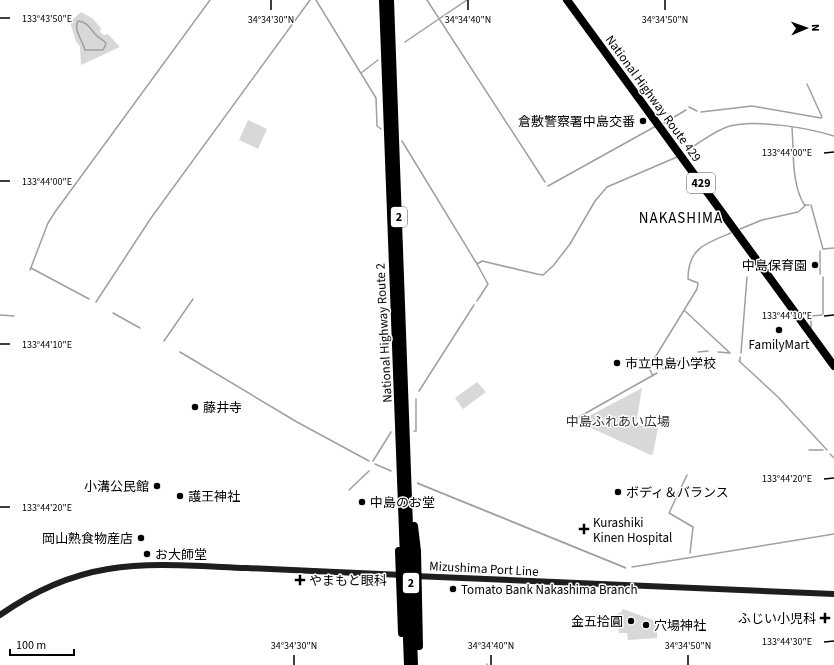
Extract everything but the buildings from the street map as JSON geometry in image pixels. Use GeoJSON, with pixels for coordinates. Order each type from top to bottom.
{"type":"FeatureCollection","features":[{"type":"Feature","properties":{"kind":"highway"},"geometry":{"type":"LineString","coordinates":[[379,0],[386,86]]}},
{"type":"Feature","properties":{"kind":"highway","name":"National Highway Route 2"},"geometry":{"type":"LineString","coordinates":[[383,0],[396,374],[414,665]]}},
{"type":"Feature","properties":{"kind":"highway","name":"National Highway Route 2"},"geometry":{"type":"LineString","coordinates":[[390,0],[403,361],[408,665]]}},
{"type":"Feature","properties":{"kind":"highway"},"geometry":{"type":"LineString","coordinates":[[393,72],[396,52],[395,0]]}},
{"type":"Feature","properties":{"kind":"highway","name":"National Highway Route 429"},"geometry":{"type":"LineString","coordinates":[[567,0],[834,366]]}},
{"type":"Feature","properties":{"kind":"highway"},"geometry":{"type":"LineString","coordinates":[[403,361],[408,394],[413,523],[418,576],[419,665]]}},
{"type":"Feature","properties":{"kind":"highway"},"geometry":{"type":"LineString","coordinates":[[396,374],[394,392],[403,665]]}},
{"type":"Feature","properties":{"kind":"main road","name":"Mizushima Port Line"},"geometry":{"type":"LineString","coordinates":[[0,615],[27,597],[57,583],[88,572],[122,566],[170,564],[834,594]]}},
{"type":"Feature","properties":{"kind":"green space"},"geometry":{"type":"Polygon","coordinates":[[[81,12],[92,18],[101,28],[100,32],[104,35],[108,34],[120,47],[81,65],[80,46],[76,42],[70,22],[81,12]]]}},
{"type":"Feature","properties":{"kind":"green space"},"geometry":{"type":"Polygon","coordinates":[[[248,120],[267,129],[258,149],[239,140],[248,120]]]}},
{"type":"Feature","properties":{"kind":"green space"},"geometry":{"type":"Polygon","coordinates":[[[477,382],[486,392],[463,409],[455,398],[477,382]]]}},
{"type":"Feature","properties":{"kind":"green space","name":"中島ふれあい広場"},"geometry":{"type":"Polygon","coordinates":[[[642,388],[636,424],[658,428],[653,454],[651,455],[591,428],[589,416],[642,388]]]}},
{"type":"Feature","properties":{"kind":"green space"},"geometry":{"type":"Polygon","coordinates":[[[623,609],[653,620],[657,626],[657,638],[628,640],[627,633],[619,633],[618,625],[613,624],[613,616],[621,612],[623,609]]]}},
{"type":"Feature","properties":{"kind":"shaded area"},"geometry":{"type":"Polygon","coordinates":[[[417,482],[626,567],[626,569],[417,484],[417,482]]]}},
{"type":"Feature","properties":{"kind":"waterway"},"geometry":{"type":"LineString","coordinates":[[30,270],[48,223],[55,212],[210,0]]}},
{"type":"Feature","properties":{"kind":"waterway"},"geometry":{"type":"LineString","coordinates":[[96,302],[151,218],[310,0]]}},
{"type":"Feature","properties":{"kind":"waterway"},"geometry":{"type":"LineString","coordinates":[[316,0],[376,98],[377,126],[381,129]]}},
{"type":"Feature","properties":{"kind":"waterway"},"geometry":{"type":"LineString","coordinates":[[427,0],[545,182]]}},
{"type":"Feature","properties":{"kind":"waterway"},"geometry":{"type":"LineString","coordinates":[[405,42],[467,0]]}},
{"type":"Feature","properties":{"kind":"waterway"},"geometry":{"type":"LineString","coordinates":[[78,21],[87,24],[97,36],[104,41],[106,44],[103,50],[85,50],[77,32],[78,21]]}},
{"type":"Feature","properties":{"kind":"waterway"},"geometry":{"type":"LineString","coordinates":[[361,73],[378,60]]}},
{"type":"Feature","properties":{"kind":"waterway"},"geometry":{"type":"LineString","coordinates":[[701,112],[752,106],[821,118],[822,117],[807,84]]}},
{"type":"Feature","properties":{"kind":"waterway"},"geometry":{"type":"LineString","coordinates":[[689,107],[697,111]]}},
{"type":"Feature","properties":{"kind":"waterway"},"geometry":{"type":"LineString","coordinates":[[664,123],[686,110]]}},
{"type":"Feature","properties":{"kind":"waterway"},"geometry":{"type":"LineString","coordinates":[[688,150],[719,130],[741,124],[753,123],[782,125],[834,136]]}},
{"type":"Feature","properties":{"kind":"waterway"},"geometry":{"type":"LineString","coordinates":[[548,186],[656,126]]}},
{"type":"Feature","properties":{"kind":"waterway"},"geometry":{"type":"LineString","coordinates":[[740,229],[762,220],[798,212],[805,206],[797,188],[795,178],[792,128]]}},
{"type":"Feature","properties":{"kind":"waterway"},"geometry":{"type":"LineString","coordinates":[[402,141],[477,264],[482,261],[543,275],[553,266],[570,244],[595,201],[607,187],[677,157]]}},
{"type":"Feature","properties":{"kind":"waterway"},"geometry":{"type":"LineString","coordinates":[[811,205],[823,249],[834,248]]}},
{"type":"Feature","properties":{"kind":"waterway"},"geometry":{"type":"LineString","coordinates":[[653,376],[650,370],[651,364],[697,289],[698,283],[688,279],[691,260],[700,248],[731,233]]}},
{"type":"Feature","properties":{"kind":"waterway"},"geometry":{"type":"LineString","coordinates":[[820,251],[820,274]]}},
{"type":"Feature","properties":{"kind":"waterway"},"geometry":{"type":"LineString","coordinates":[[477,264],[488,284],[477,301]]}},
{"type":"Feature","properties":{"kind":"waterway"},"geometry":{"type":"LineString","coordinates":[[31,268],[89,299]]}},
{"type":"Feature","properties":{"kind":"waterway"},"geometry":{"type":"LineString","coordinates":[[741,353],[747,277]]}},
{"type":"Feature","properties":{"kind":"waterway"},"geometry":{"type":"LineString","coordinates":[[823,277],[823,314]]}},
{"type":"Feature","properties":{"kind":"waterway"},"geometry":{"type":"LineString","coordinates":[[164,341],[193,299]]}},
{"type":"Feature","properties":{"kind":"waterway"},"geometry":{"type":"LineString","coordinates":[[419,391],[474,305]]}},
{"type":"Feature","properties":{"kind":"waterway"},"geometry":{"type":"LineString","coordinates":[[685,311],[730,353]]}},
{"type":"Feature","properties":{"kind":"waterway"},"geometry":{"type":"LineString","coordinates":[[113,313],[140,328]]}},
{"type":"Feature","properties":{"kind":"waterway"},"geometry":{"type":"LineString","coordinates":[[0,315],[14,316]]}},
{"type":"Feature","properties":{"kind":"waterway"},"geometry":{"type":"LineString","coordinates":[[811,328],[811,316],[822,315]]}},
{"type":"Feature","properties":{"kind":"waterway"},"geometry":{"type":"LineString","coordinates":[[698,352],[708,351]]}},
{"type":"Feature","properties":{"kind":"waterway"},"geometry":{"type":"LineString","coordinates":[[180,352],[297,422],[369,461]]}},
{"type":"Feature","properties":{"kind":"waterway"},"geometry":{"type":"LineString","coordinates":[[718,352],[730,353]]}},
{"type":"Feature","properties":{"kind":"waterway"},"geometry":{"type":"LineString","coordinates":[[663,369],[685,357]]}},
{"type":"Feature","properties":{"kind":"waterway"},"geometry":{"type":"LineString","coordinates":[[739,361],[778,397],[827,450]]}},
{"type":"Feature","properties":{"kind":"waterway"},"geometry":{"type":"LineString","coordinates":[[570,422],[657,373]]}},
{"type":"Feature","properties":{"kind":"waterway"},"geometry":{"type":"LineString","coordinates":[[414,431],[416,431],[416,399]]}},
{"type":"Feature","properties":{"kind":"waterway"},"geometry":{"type":"LineString","coordinates":[[373,461],[391,432]]}},
{"type":"Feature","properties":{"kind":"waterway"},"geometry":{"type":"LineString","coordinates":[[809,450],[823,450]]}},
{"type":"Feature","properties":{"kind":"waterway"},"geometry":{"type":"LineString","coordinates":[[830,454],[834,458]]}},
{"type":"Feature","properties":{"kind":"waterway"},"geometry":{"type":"LineString","coordinates":[[375,464],[391,471]]}},
{"type":"Feature","properties":{"kind":"waterway"},"geometry":{"type":"LineString","coordinates":[[349,490],[369,471]]}},
{"type":"Feature","properties":{"kind":"waterway"},"geometry":{"type":"LineString","coordinates":[[687,475],[669,513],[693,527],[690,553]]}},
{"type":"Feature","properties":{"kind":"waterway"},"geometry":{"type":"LineString","coordinates":[[632,567],[834,534]]}},
{"type":"Feature","properties":{"kind":"place","name":"倉敷警察署中島交番"},"geometry":{"type":"Point","coordinates":[643,121]}},
{"type":"Feature","properties":{"kind":"place","name":"中島保育園"},"geometry":{"type":"Point","coordinates":[815,265]}},
{"type":"Feature","properties":{"kind":"place","name":"FamilyMart"},"geometry":{"type":"Point","coordinates":[779,330]}},
{"type":"Feature","properties":{"kind":"place","name":"市立中島小学校"},"geometry":{"type":"Point","coordinates":[617,363]}},
{"type":"Feature","properties":{"kind":"place","name":"藤井寺"},"geometry":{"type":"Point","coordinates":[195,407]}},
{"type":"Feature","properties":{"kind":"place","name":"小溝公民館"},"geometry":{"type":"Point","coordinates":[157,486]}},
{"type":"Feature","properties":{"kind":"place","name":"ボディ＆バランス"},"geometry":{"type":"Point","coordinates":[618,492]}},
{"type":"Feature","properties":{"kind":"place","name":"護王神社"},"geometry":{"type":"Point","coordinates":[180,496]}},
{"type":"Feature","properties":{"kind":"place","name":"中島のお堂"},"geometry":{"type":"Point","coordinates":[362,502]}},
{"type":"Feature","properties":{"kind":"place","name":"Kurashiki Kinen Hospital"},"geometry":{"type":"Point","coordinates":[584,529]}},
{"type":"Feature","properties":{"kind":"place","name":"岡山熟食物産店"},"geometry":{"type":"Point","coordinates":[141,538]}},
{"type":"Feature","properties":{"kind":"place","name":"お大師堂"},"geometry":{"type":"Point","coordinates":[147,554]}},
{"type":"Feature","properties":{"kind":"place","name":"やまもと眼科"},"geometry":{"type":"Point","coordinates":[300,580]}},
{"type":"Feature","properties":{"kind":"place","name":"Tomato Bank Nakashima Branch"},"geometry":{"type":"Point","coordinates":[453,589]}},
{"type":"Feature","properties":{"kind":"place","name":"ふじい小児科"},"geometry":{"type":"Point","coordinates":[825,618]}},
{"type":"Feature","properties":{"kind":"place","name":"金五拾圓"},"geometry":{"type":"Point","coordinates":[631,621]}},
{"type":"Feature","properties":{"kind":"place","name":"穴場神社"},"geometry":{"type":"Point","coordinates":[646,625]}},
{"type":"Feature","properties":{"kind":"district","name":"NAKASHIMA"},"geometry":{"type":"Point","coordinates":[681,218]}}]}
